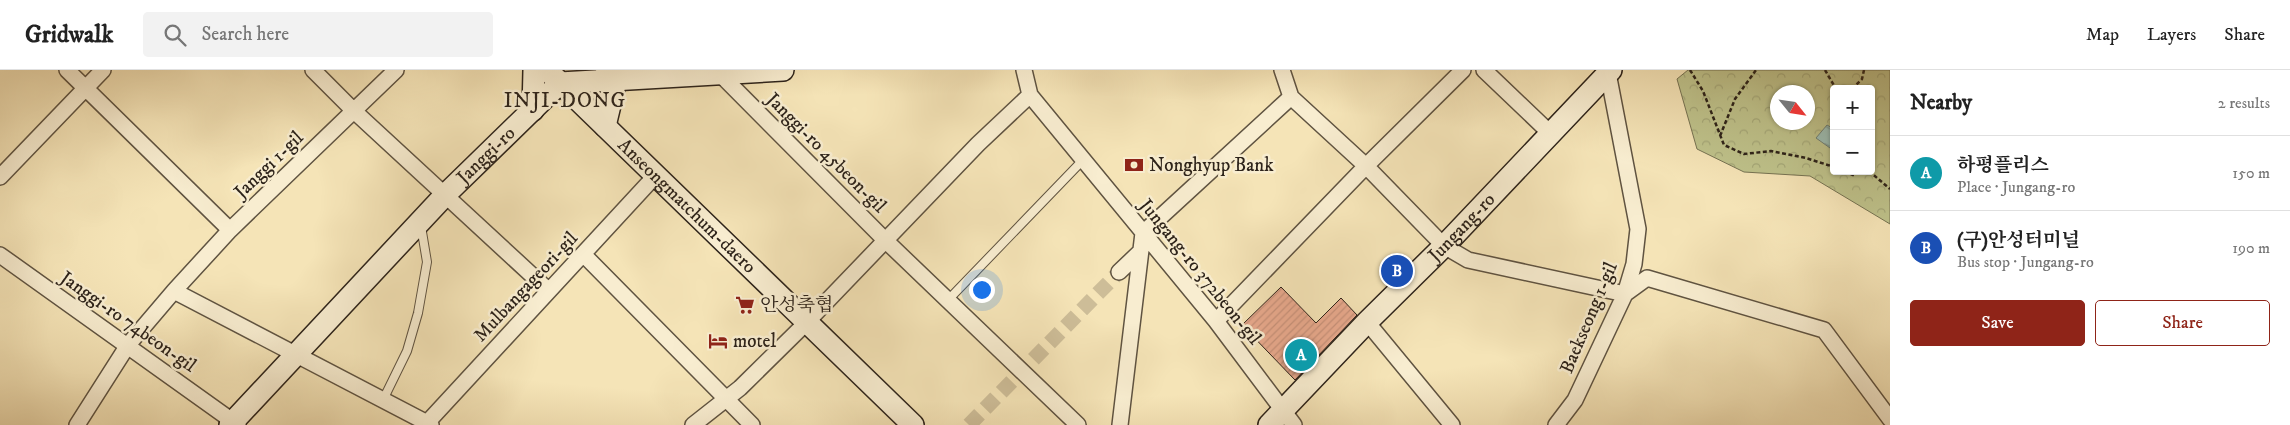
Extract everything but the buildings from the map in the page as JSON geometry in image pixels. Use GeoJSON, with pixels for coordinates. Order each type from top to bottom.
{"type":"FeatureCollection","features":[{"type":"Feature","properties":{"kind":"main road"},"geometry":{"type":"LineString","coordinates":[[533,110],[534,70]]}},
{"type":"Feature","properties":{"kind":"main road"},"geometry":{"type":"LineString","coordinates":[[582,70],[616,80]]}},
{"type":"Feature","properties":{"kind":"main road"},"geometry":{"type":"LineString","coordinates":[[554,77],[616,80],[716,71],[783,70]]}},
{"type":"Feature","properties":{"kind":"main road","name":"Jungang-ro"},"geometry":{"type":"LineString","coordinates":[[1282,420],[1367,322],[1444,246],[1610,71]]}},
{"type":"Feature","properties":{"kind":"main road","name":"Janggi-ro"},"geometry":{"type":"LineString","coordinates":[[234,424],[294,355],[420,221],[533,110],[554,77]]}},
{"type":"Feature","properties":{"kind":"main road","name":"Anseongmatchum-daero"},"geometry":{"type":"LineString","coordinates":[[554,77],[913,425]]}},
{"type":"Feature","properties":{"kind":"main road"},"geometry":{"type":"LineString","coordinates":[[605,126],[616,80]]}},
{"type":"Feature","properties":{"kind":"street"},"geometry":{"type":"LineString","coordinates":[[67,70],[230,230]]}},
{"type":"Feature","properties":{"kind":"street"},"geometry":{"type":"LineString","coordinates":[[0,177],[103,70]]}},
{"type":"Feature","properties":{"kind":"street"},"geometry":{"type":"LineString","coordinates":[[313,70],[354,111],[446,194]]}},
{"type":"Feature","properties":{"kind":"street","name":"Janggi 1-gil"},"geometry":{"type":"LineString","coordinates":[[76,425],[128,345],[174,291],[230,230],[396,70]]}},
{"type":"Feature","properties":{"kind":"street","name":"Jungang-ro 372beon-gil"},"geometry":{"type":"LineString","coordinates":[[1024,70],[1030,95],[1216,321],[1282,420]]}},
{"type":"Feature","properties":{"kind":"street"},"geometry":{"type":"LineString","coordinates":[[1282,70],[1291,97],[1366,166],[1444,246],[1468,260],[1625,294],[1647,278],[1824,330],[1890,419]]}},
{"type":"Feature","properties":{"kind":"street"},"geometry":{"type":"LineString","coordinates":[[1216,321],[1366,166],[1463,70]]}},
{"type":"Feature","properties":{"kind":"street"},"geometry":{"type":"LineString","coordinates":[[1484,70],[1551,134]]}},
{"type":"Feature","properties":{"kind":"street","name":"Janggi-ro 45beon-gil"},"geometry":{"type":"LineString","coordinates":[[716,71],[885,240],[1078,425]]}},
{"type":"Feature","properties":{"kind":"street","name":"Baekseong 1-gil"},"geometry":{"type":"LineString","coordinates":[[1556,425],[1575,400],[1625,294],[1634,264],[1638,229],[1610,71]]}},
{"type":"Feature","properties":{"kind":"street"},"geometry":{"type":"LineString","coordinates":[[885,240],[978,144],[1030,95]]}},
{"type":"Feature","properties":{"kind":"street"},"geometry":{"type":"LineString","coordinates":[[1120,425],[1143,233],[1291,97]]}},
{"type":"Feature","properties":{"kind":"street","name":"Mulbangageori-gil"},"geometry":{"type":"LineString","coordinates":[[428,424],[656,175]]}},
{"type":"Feature","properties":{"kind":"street","name":"Janggi-ro"},"geometry":{"type":"LineString","coordinates":[[446,194],[549,291]]}},
{"type":"Feature","properties":{"kind":"street","name":"Janggi-ro 45beon-gil"},"geometry":{"type":"LineString","coordinates":[[693,425],[725,400],[806,323],[885,240]]}},
{"type":"Feature","properties":{"kind":"street"},"geometry":{"type":"LineString","coordinates":[[1119,272],[1141,251]]}},
{"type":"Feature","properties":{"kind":"street"},"geometry":{"type":"LineString","coordinates":[[584,254],[725,400],[752,425]]}},
{"type":"Feature","properties":{"kind":"street","name":"Janggi-ro 74beon-gil"},"geometry":{"type":"LineString","coordinates":[[0,255],[128,345],[234,424]]}},
{"type":"Feature","properties":{"kind":"street"},"geometry":{"type":"LineString","coordinates":[[174,291],[428,424]]}},
{"type":"Feature","properties":{"kind":"street"},"geometry":{"type":"LineString","coordinates":[[1367,322],[1452,425]]}},
{"type":"Feature","properties":{"kind":"lane"},"geometry":{"type":"LineString","coordinates":[[948,300],[1083,160]]}},
{"type":"Feature","properties":{"kind":"lane"},"geometry":{"type":"LineString","coordinates":[[383,400],[407,351],[418,313],[426,262],[420,221]]}},
{"type":"Feature","properties":{"kind":"path"},"geometry":{"type":"LineString","coordinates":[[1690,70],[1703,91],[1724,145],[1744,154],[1771,151],[1806,158],[1830,166]]}},
{"type":"Feature","properties":{"kind":"path"},"geometry":{"type":"LineString","coordinates":[[1720,136],[1735,99],[1756,70]]}},
{"type":"Feature","properties":{"kind":"path"},"geometry":{"type":"LineString","coordinates":[[1825,70],[1834,85]]}},
{"type":"Feature","properties":{"kind":"path"},"geometry":{"type":"LineString","coordinates":[[1856,85],[1862,79],[1864,70]]}},
{"type":"Feature","properties":{"kind":"path"},"geometry":{"type":"LineString","coordinates":[[1873,175],[1890,189]]}},
{"type":"Feature","properties":{"kind":"green space"},"geometry":{"type":"Polygon","coordinates":[[[1688,70],[1890,70],[1890,224],[1810,176],[1744,172],[1697,149],[1677,79],[1688,70]]]}},
{"type":"Feature","properties":{"kind":"water"},"geometry":{"type":"Polygon","coordinates":[[[1827,125],[1830,127],[1830,148],[1816,138],[1827,125]]]}},
{"type":"Feature","properties":{"kind":"tunnel"},"geometry":{"type":"LineString","coordinates":[[969,425],[1119,272]]}},
{"type":"Feature","properties":{"kind":"place","name":"Nonghyup Bank"},"geometry":{"type":"Point","coordinates":[1134,165]}},
{"type":"Feature","properties":{"kind":"place","name":"(구)안성터미널"},"geometry":{"type":"Point","coordinates":[1397,271]}},
{"type":"Feature","properties":{"kind":"place","name":"안성축협"},"geometry":{"type":"Point","coordinates":[745,305]}},
{"type":"Feature","properties":{"kind":"place","name":"motel"},"geometry":{"type":"Point","coordinates":[718,341]}},
{"type":"Feature","properties":{"kind":"place","name":"하평플리스"},"geometry":{"type":"Point","coordinates":[1301,355]}},
{"type":"Feature","properties":{"kind":"district","name":"INJI-DONG"},"geometry":{"type":"Point","coordinates":[565,101]}}]}
